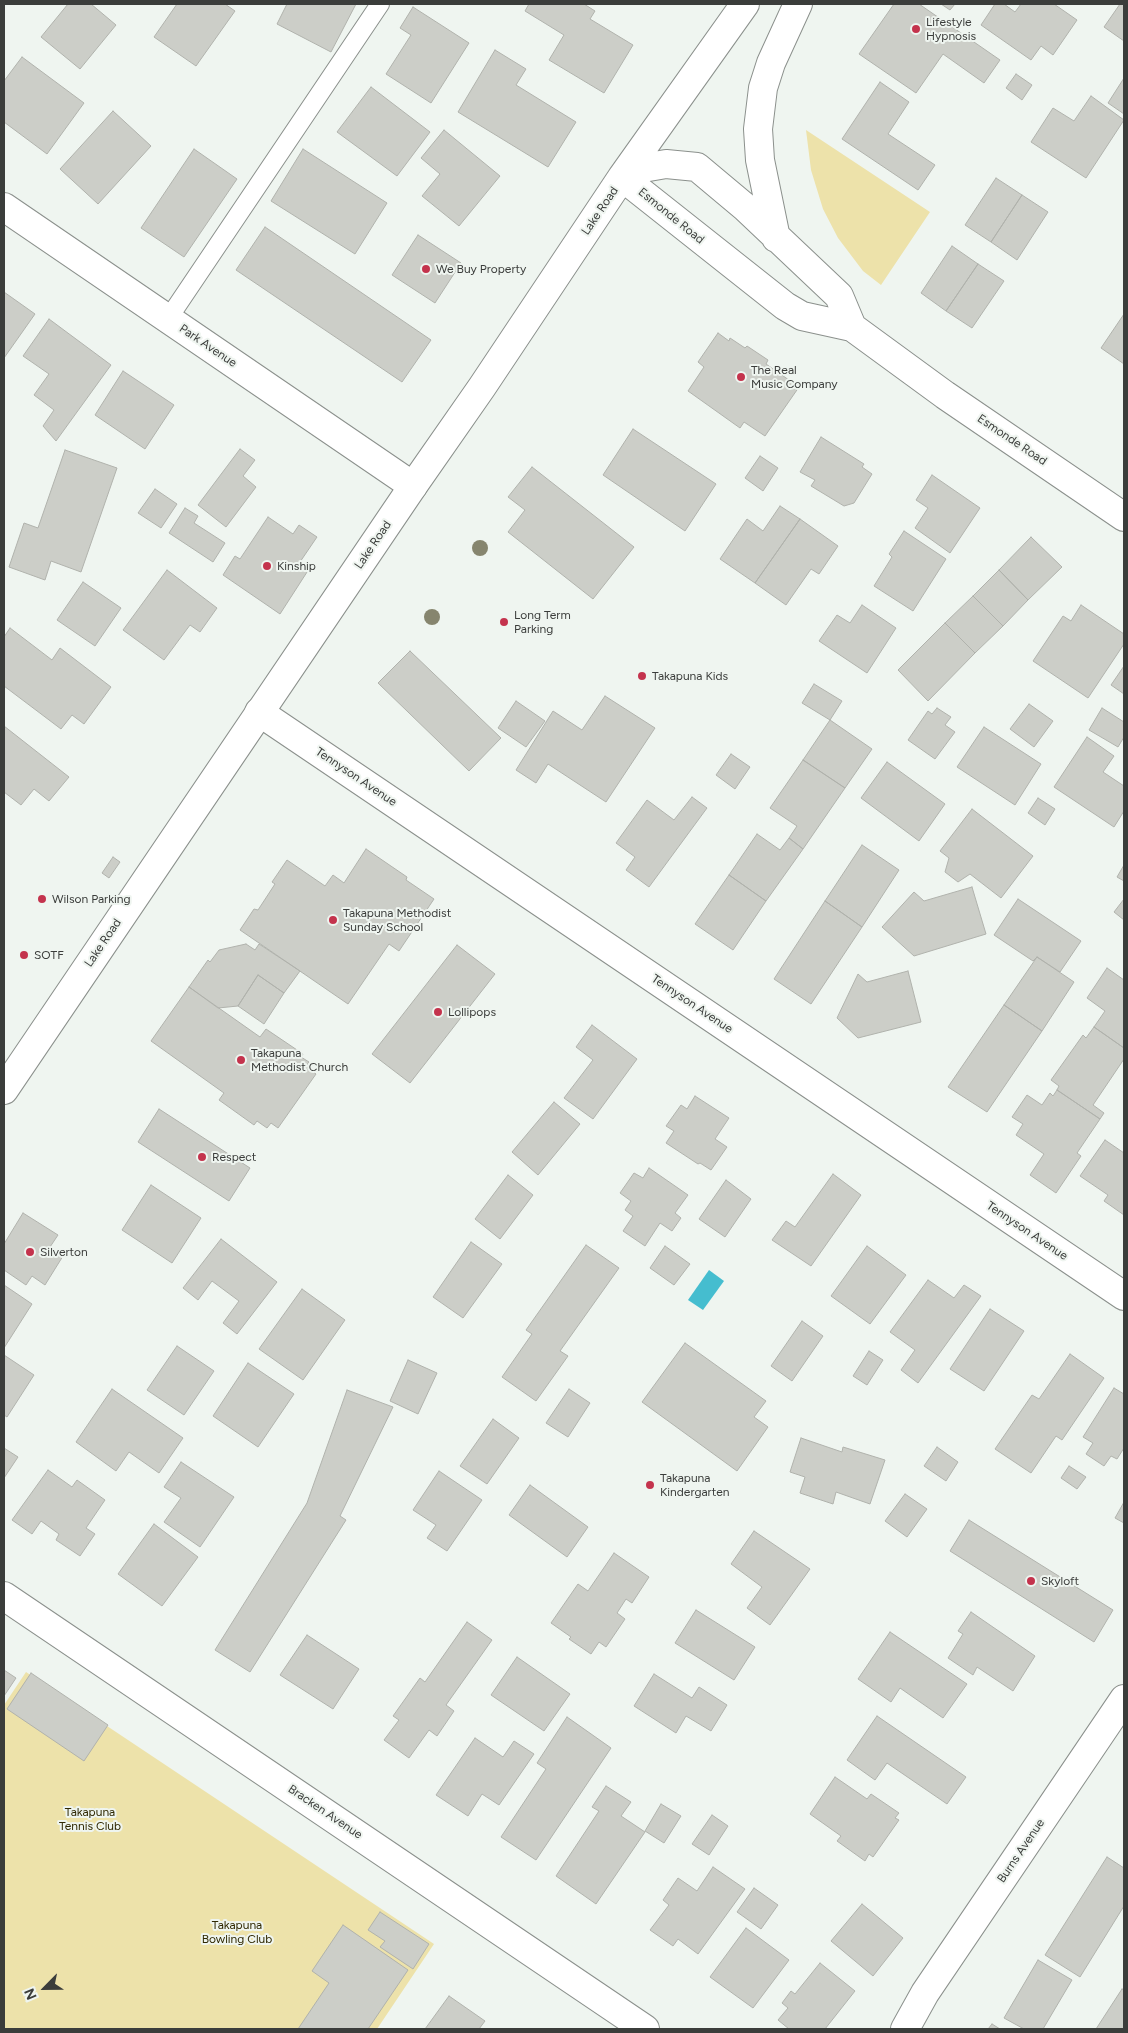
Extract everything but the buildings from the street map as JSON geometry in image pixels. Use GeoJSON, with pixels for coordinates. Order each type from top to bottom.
{"type":"FeatureCollection","features":[{"type":"Feature","properties":{"kind":"main road","name":"Lake Road"},"geometry":{"type":"LineString","coordinates":[[4,1089],[482,387],[622,177],[745,4]]}},
{"type":"Feature","properties":{"kind":"main road"},"geometry":{"type":"LineString","coordinates":[[776,238],[760,160],[758,129],[766,79],[782,36],[798,4]]}},
{"type":"Feature","properties":{"kind":"main road","name":"Esmonde Road"},"geometry":{"type":"LineString","coordinates":[[852,327],[839,296],[740,202],[697,167],[666,164],[637,169],[622,177],[784,306],[802,316],[852,327],[945,395],[1124,517]]}},
{"type":"Feature","properties":{"kind":"main road","name":"Park Avenue"},"geometry":{"type":"LineString","coordinates":[[4,207],[413,486]]}},
{"type":"Feature","properties":{"kind":"main road","name":"Tennyson Avenue"},"geometry":{"type":"LineString","coordinates":[[259,712],[1124,1296]]}},
{"type":"Feature","properties":{"kind":"main road","name":"Bracken Avenue"},"geometry":{"type":"LineString","coordinates":[[4,1596],[645,2029]]}},
{"type":"Feature","properties":{"kind":"main road","name":"Burns Avenue"},"geometry":{"type":"LineString","coordinates":[[905,2029],[918,2004],[1124,1699]]}},
{"type":"Feature","properties":{"kind":"main road","name":"Burns Avenue"},"geometry":{"type":"LineString","coordinates":[[896,2029],[918,2004]]}},
{"type":"Feature","properties":{"kind":"lane"},"geometry":{"type":"LineString","coordinates":[[168,319],[380,4]]}},
{"type":"Feature","properties":{"kind":"green space"},"geometry":{"type":"Polygon","coordinates":[[[806,130],[930,212],[881,285],[863,271],[838,238],[823,209],[811,170],[806,130]]]}},
{"type":"Feature","properties":{"kind":"green space"},"geometry":{"type":"Polygon","coordinates":[[[26,1672],[434,1944],[377,2029],[4,2029],[4,1705],[26,1672]]]}},
{"type":"Feature","properties":{"kind":"water"},"geometry":{"type":"Polygon","coordinates":[[[709,1270],[724,1281],[703,1310],[688,1300],[709,1270]]]}},
{"type":"Feature","properties":{"kind":"place","name":"Lifestyle Hypnosis"},"geometry":{"type":"Point","coordinates":[916,29]}},
{"type":"Feature","properties":{"kind":"place","name":"We Buy Property"},"geometry":{"type":"Point","coordinates":[426,269]}},
{"type":"Feature","properties":{"kind":"place","name":"The Real Music Company"},"geometry":{"type":"Point","coordinates":[741,377]}},
{"type":"Feature","properties":{"kind":"place","name":"Kinship"},"geometry":{"type":"Point","coordinates":[267,566]}},
{"type":"Feature","properties":{"kind":"place","name":"Long Term Parking"},"geometry":{"type":"Point","coordinates":[504,622]}},
{"type":"Feature","properties":{"kind":"place","name":"Takapuna Kids"},"geometry":{"type":"Point","coordinates":[642,676]}},
{"type":"Feature","properties":{"kind":"place","name":"Wilson Parking"},"geometry":{"type":"Point","coordinates":[42,899]}},
{"type":"Feature","properties":{"kind":"place","name":"Takapuna Methodist Sunday School"},"geometry":{"type":"Point","coordinates":[333,920]}},
{"type":"Feature","properties":{"kind":"place","name":"SOTF"},"geometry":{"type":"Point","coordinates":[24,955]}},
{"type":"Feature","properties":{"kind":"place","name":"Lollipops"},"geometry":{"type":"Point","coordinates":[438,1012]}},
{"type":"Feature","properties":{"kind":"place","name":"Takapuna Methodist Church"},"geometry":{"type":"Point","coordinates":[241,1060]}},
{"type":"Feature","properties":{"kind":"place","name":"Respect"},"geometry":{"type":"Point","coordinates":[202,1157]}},
{"type":"Feature","properties":{"kind":"place","name":"Silverton"},"geometry":{"type":"Point","coordinates":[30,1252]}},
{"type":"Feature","properties":{"kind":"place","name":"Takapuna Kindergarten"},"geometry":{"type":"Point","coordinates":[650,1485]}},
{"type":"Feature","properties":{"kind":"place","name":"Skyloft"},"geometry":{"type":"Point","coordinates":[1031,1581]}},
{"type":"Feature","properties":{"kind":"park label","name":"Takapuna Tennis Club"},"geometry":{"type":"Point","coordinates":[90,1819]}},
{"type":"Feature","properties":{"kind":"park label","name":"Takapuna Bowling Club"},"geometry":{"type":"Point","coordinates":[237,1932]}}]}
